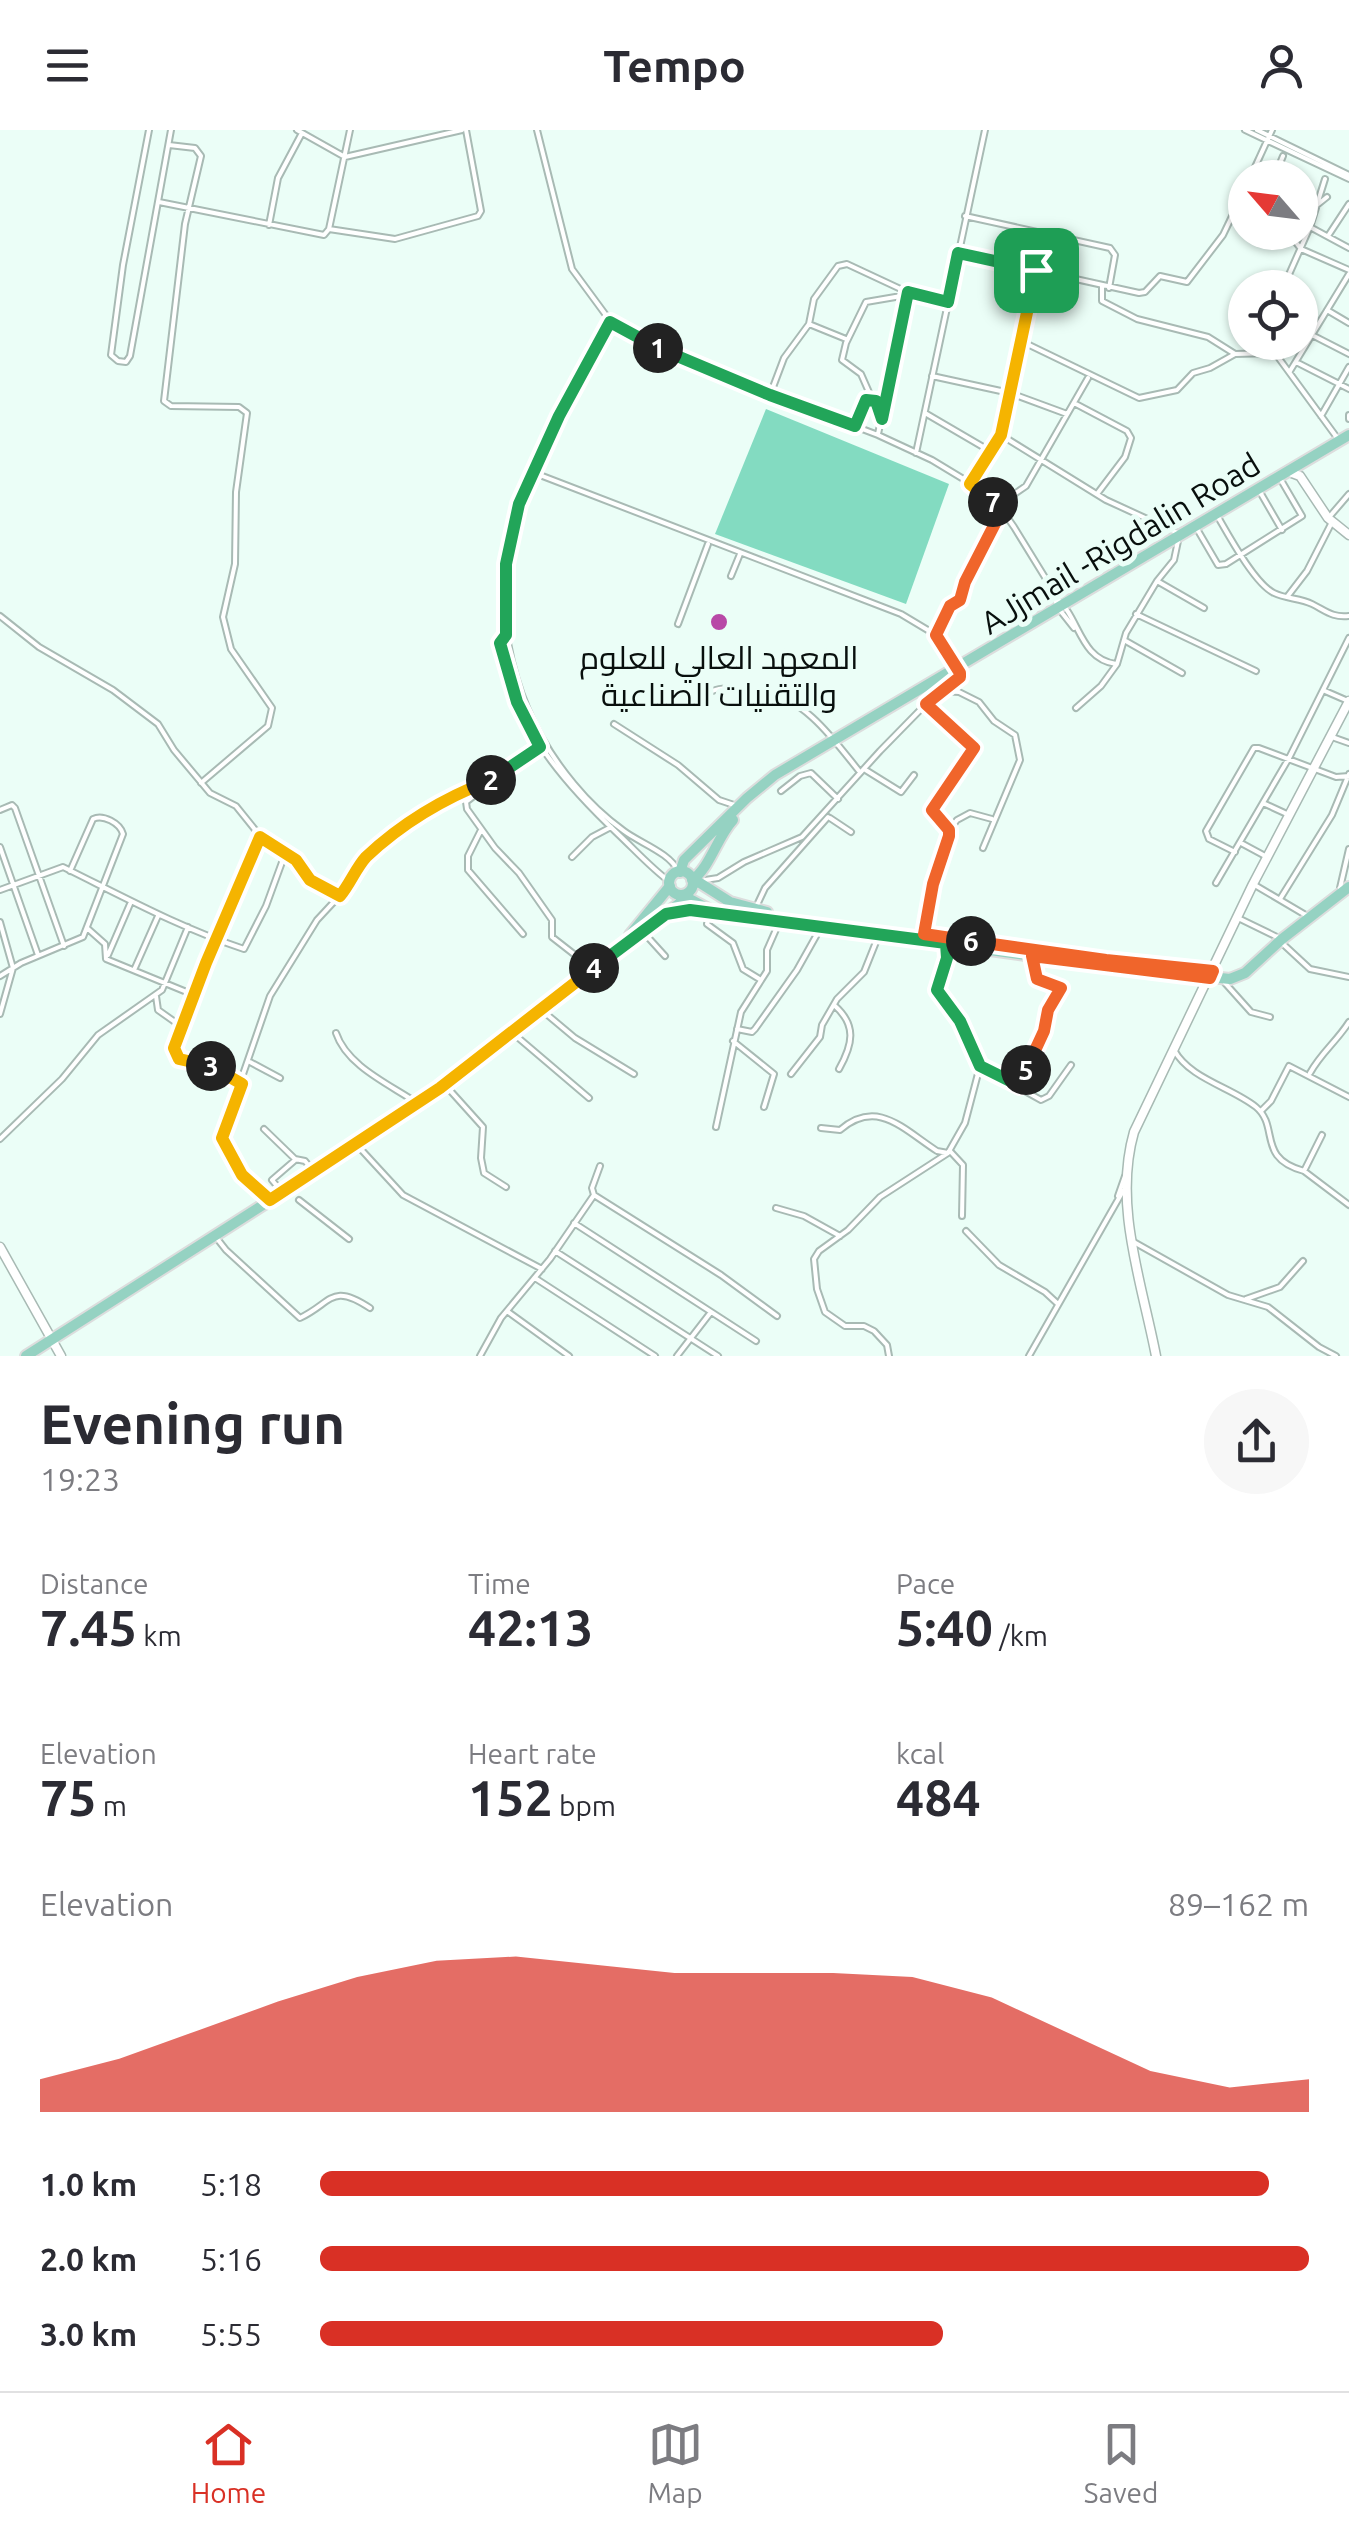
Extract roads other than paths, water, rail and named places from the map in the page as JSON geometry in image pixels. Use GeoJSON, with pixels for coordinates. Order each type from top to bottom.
{"type":"FeatureCollection","features":[{"type":"Feature","properties":{"kind":"main road","name":"AJjmail -Rigdalin Road"},"geometry":{"type":"LineString","coordinates":[[697,881],[729,824],[777,780],[916,690],[959,671],[1345,438]]}},
{"type":"Feature","properties":{"kind":"main road","name":"AJjmail -Rigdalin Road"},"geometry":{"type":"LineString","coordinates":[[1179,538],[1295,469]]}},
{"type":"Feature","properties":{"kind":"main road","name":"AJjmail -Rigdalin Road"},"geometry":{"type":"LineString","coordinates":[[679,872],[682,862],[738,806],[775,776],[835,742]]}},
{"type":"Feature","properties":{"kind":"main road"},"geometry":{"type":"LineString","coordinates":[[26,1356],[357,1145],[445,1083],[637,928],[679,872],[712,892],[772,917],[1032,956],[1215,976],[1257,962],[1344,890]]}},
{"type":"Feature","properties":{"kind":"main road"},"geometry":{"type":"LineString","coordinates":[[590,969],[681,902],[682,895],[697,881]]}},
{"type":"Feature","properties":{"kind":"main road"},"geometry":{"type":"LineString","coordinates":[[670,884],[673,892],[712,912]]}},
{"type":"Feature","properties":{"kind":"main road"},"geometry":{"type":"LineString","coordinates":[[666,914],[690,910],[924,934],[1215,976]]}},
{"type":"Feature","properties":{"kind":"street"},"geometry":{"type":"LineString","coordinates":[[149,130],[120,284],[111,356],[118,362],[130,360],[171,130]]}},
{"type":"Feature","properties":{"kind":"street"},"geometry":{"type":"LineString","coordinates":[[329,229],[350,130]]}},
{"type":"Feature","properties":{"kind":"street"},"geometry":{"type":"LineString","coordinates":[[159,202],[188,206],[269,225],[320,235],[329,229],[395,240],[478,216],[481,210],[462,130],[345,157],[298,131],[278,178],[269,225]]}},
{"type":"Feature","properties":{"kind":"street"},"geometry":{"type":"LineString","coordinates":[[536,130],[572,268],[610,322],[669,354],[878,435],[970,484],[999,508],[1022,538],[1074,628],[1102,661],[1117,664]]}},
{"type":"Feature","properties":{"kind":"street"},"geometry":{"type":"LineString","coordinates":[[916,453],[985,130]]}},
{"type":"Feature","properties":{"kind":"street"},"geometry":{"type":"LineString","coordinates":[[1245,130],[1269,135]]}},
{"type":"Feature","properties":{"kind":"street"},"geometry":{"type":"LineString","coordinates":[[1256,130],[1349,177]]}},
{"type":"Feature","properties":{"kind":"street"},"geometry":{"type":"LineString","coordinates":[[1258,160],[1269,135]]}},
{"type":"Feature","properties":{"kind":"street"},"geometry":{"type":"LineString","coordinates":[[169,144],[195,148],[201,156],[188,206],[164,401],[171,406],[239,408],[248,413],[236,492],[235,564],[223,617],[231,649],[272,708],[268,726],[201,783]]}},
{"type":"Feature","properties":{"kind":"street"},"geometry":{"type":"LineString","coordinates":[[1281,160],[1283,156]]}},
{"type":"Feature","properties":{"kind":"street"},"geometry":{"type":"LineString","coordinates":[[1318,205],[1325,179]]}},
{"type":"Feature","properties":{"kind":"street"},"geometry":{"type":"LineString","coordinates":[[1318,205],[1328,197]]}},
{"type":"Feature","properties":{"kind":"street"},"geometry":{"type":"LineString","coordinates":[[1328,236],[1349,204]]}},
{"type":"Feature","properties":{"kind":"street"},"geometry":{"type":"LineString","coordinates":[[1342,214],[1349,218]]}},
{"type":"Feature","properties":{"kind":"street"},"geometry":{"type":"LineString","coordinates":[[966,216],[1113,251],[1109,288]]}},
{"type":"Feature","properties":{"kind":"street"},"geometry":{"type":"LineString","coordinates":[[958,253],[1138,294],[1160,276],[1186,282],[1228,226]]}},
{"type":"Feature","properties":{"kind":"street"},"geometry":{"type":"LineString","coordinates":[[1318,230],[1349,248]]}},
{"type":"Feature","properties":{"kind":"street"},"geometry":{"type":"LineString","coordinates":[[970,484],[1001,435],[1042,234]]}},
{"type":"Feature","properties":{"kind":"street"},"geometry":{"type":"LineString","coordinates":[[1303,250],[1349,272],[1318,326]]}},
{"type":"Feature","properties":{"kind":"street"},"geometry":{"type":"LineString","coordinates":[[770,395],[784,358],[808,324],[814,299],[843,264],[907,293],[948,302]]}},
{"type":"Feature","properties":{"kind":"street"},"geometry":{"type":"LineString","coordinates":[[1102,286],[1105,304],[1125,315],[1208,337],[1228,350]]}},
{"type":"Feature","properties":{"kind":"street"},"geometry":{"type":"LineString","coordinates":[[882,419],[861,374],[842,360],[847,340],[866,302],[887,301],[907,293]]}},
{"type":"Feature","properties":{"kind":"street"},"geometry":{"type":"LineString","coordinates":[[878,435],[907,293]]}},
{"type":"Feature","properties":{"kind":"street"},"geometry":{"type":"LineString","coordinates":[[1328,310],[1349,323]]}},
{"type":"Feature","properties":{"kind":"street"},"geometry":{"type":"LineString","coordinates":[[610,322],[519,504],[510,540],[505,589],[506,635],[514,680],[530,719],[554,760],[576,790],[618,826],[674,863],[679,872]]}},
{"type":"Feature","properties":{"kind":"street"},"geometry":{"type":"LineString","coordinates":[[808,324],[847,340]]}},
{"type":"Feature","properties":{"kind":"street"},"geometry":{"type":"LineString","coordinates":[[1318,338],[1349,354]]}},
{"type":"Feature","properties":{"kind":"street"},"geometry":{"type":"LineString","coordinates":[[1021,341],[1129,395],[1148,398],[1177,390],[1192,373],[1228,358]]}},
{"type":"Feature","properties":{"kind":"street"},"geometry":{"type":"LineString","coordinates":[[1281,360],[1321,416],[1345,438]]}},
{"type":"Feature","properties":{"kind":"street"},"geometry":{"type":"LineString","coordinates":[[1290,372],[1296,362],[1349,390]]}},
{"type":"Feature","properties":{"kind":"street"},"geometry":{"type":"LineString","coordinates":[[1321,416],[1349,366]]}},
{"type":"Feature","properties":{"kind":"street"},"geometry":{"type":"LineString","coordinates":[[932,376],[1010,393],[1068,414]]}},
{"type":"Feature","properties":{"kind":"street"},"geometry":{"type":"LineString","coordinates":[[936,635],[950,606],[960,600],[999,508],[1026,486],[1088,376]]}},
{"type":"Feature","properties":{"kind":"street"},"geometry":{"type":"LineString","coordinates":[[855,426],[866,400],[872,399]]}},
{"type":"Feature","properties":{"kind":"street"},"geometry":{"type":"LineString","coordinates":[[1074,402],[1131,438],[1125,456],[1096,494]]}},
{"type":"Feature","properties":{"kind":"street"},"geometry":{"type":"LineString","coordinates":[[924,413],[991,452]]}},
{"type":"Feature","properties":{"kind":"street"},"geometry":{"type":"LineString","coordinates":[[1001,435],[1096,494],[1179,538],[1179,550],[1136,614],[1117,664],[1101,686],[1076,708]]}},
{"type":"Feature","properties":{"kind":"street"},"geometry":{"type":"LineString","coordinates":[[1295,469],[1310,495],[1349,532]]}},
{"type":"Feature","properties":{"kind":"street"},"geometry":{"type":"LineString","coordinates":[[532,472],[879,604],[936,635],[959,671],[956,683],[926,704],[862,770],[766,888],[756,910]]}},
{"type":"Feature","properties":{"kind":"street"},"geometry":{"type":"LineString","coordinates":[[1197,530],[1218,565],[1240,556],[1302,516],[1281,480]]}},
{"type":"Feature","properties":{"kind":"street"},"geometry":{"type":"LineString","coordinates":[[1260,492],[1282,530]]}},
{"type":"Feature","properties":{"kind":"street"},"geometry":{"type":"LineString","coordinates":[[1287,597],[1316,556],[1332,518],[1349,494]]}},
{"type":"Feature","properties":{"kind":"street"},"geometry":{"type":"LineString","coordinates":[[1218,517],[1240,556],[1268,590],[1330,614],[1349,616]]}},
{"type":"Feature","properties":{"kind":"street"},"geometry":{"type":"LineString","coordinates":[[678,624],[708,542]]}},
{"type":"Feature","properties":{"kind":"street"},"geometry":{"type":"LineString","coordinates":[[731,576],[740,554]]}},
{"type":"Feature","properties":{"kind":"street"},"geometry":{"type":"LineString","coordinates":[[1156,581],[1204,608]]}},
{"type":"Feature","properties":{"kind":"street"},"geometry":{"type":"LineString","coordinates":[[1136,614],[1256,671]]}},
{"type":"Feature","properties":{"kind":"street"},"geometry":{"type":"LineString","coordinates":[[0,616],[39,647],[113,690],[158,724],[214,796],[240,809],[260,837],[296,860],[310,880],[340,896]]}},
{"type":"Feature","properties":{"kind":"street"},"geometry":{"type":"LineString","coordinates":[[506,635],[500,643],[510,682],[540,747],[611,827],[670,884]]}},
{"type":"Feature","properties":{"kind":"street"},"geometry":{"type":"LineString","coordinates":[[1216,883],[1289,758],[1349,638]]}},
{"type":"Feature","properties":{"kind":"street"},"geometry":{"type":"LineString","coordinates":[[1124,640],[1182,673]]}},
{"type":"Feature","properties":{"kind":"street"},"geometry":{"type":"LineString","coordinates":[[708,692],[722,686],[767,692],[813,718],[862,770],[901,792],[914,776]]}},
{"type":"Feature","properties":{"kind":"street"},"geometry":{"type":"LineString","coordinates":[[1117,1200],[1138,1119],[1215,976],[1236,918],[1349,701],[1325,690]]}},
{"type":"Feature","properties":{"kind":"street"},"geometry":{"type":"LineString","coordinates":[[943,691],[971,696],[994,721],[1015,735],[1020,760],[983,848]]}},
{"type":"Feature","properties":{"kind":"street"},"geometry":{"type":"LineString","coordinates":[[926,704],[974,748],[932,810],[949,830]]}},
{"type":"Feature","properties":{"kind":"street"},"geometry":{"type":"LineString","coordinates":[[614,724],[668,758],[719,800],[738,806]]}},
{"type":"Feature","properties":{"kind":"street"},"geometry":{"type":"LineString","coordinates":[[1332,737],[1349,743]]}},
{"type":"Feature","properties":{"kind":"street"},"geometry":{"type":"LineString","coordinates":[[540,747],[465,804],[552,920],[552,938],[590,969]]}},
{"type":"Feature","properties":{"kind":"street"},"geometry":{"type":"LineString","coordinates":[[1236,852],[1208,839],[1206,831],[1250,754],[1259,748],[1336,777],[1349,775]]}},
{"type":"Feature","properties":{"kind":"street"},"geometry":{"type":"LineString","coordinates":[[780,791],[811,772],[838,799]]}},
{"type":"Feature","properties":{"kind":"street"},"geometry":{"type":"LineString","coordinates":[[1280,899],[1332,815],[1349,775]]}},
{"type":"Feature","properties":{"kind":"street"},"geometry":{"type":"LineString","coordinates":[[270,1200],[242,1175],[222,1138],[270,996],[317,920],[340,896],[363,860],[410,820],[456,794],[496,779]]}},
{"type":"Feature","properties":{"kind":"street"},"geometry":{"type":"LineString","coordinates":[[1263,803],[1289,814]]}},
{"type":"Feature","properties":{"kind":"street"},"geometry":{"type":"LineString","coordinates":[[0,810],[12,805],[15,808],[64,946]]}},
{"type":"Feature","properties":{"kind":"street"},"geometry":{"type":"LineString","coordinates":[[924,934],[949,830],[970,813],[994,820]]}},
{"type":"Feature","properties":{"kind":"street"},"geometry":{"type":"LineString","coordinates":[[826,815],[851,832]]}},
{"type":"Feature","properties":{"kind":"street"},"geometry":{"type":"LineString","coordinates":[[697,881],[718,878],[744,862],[795,842],[826,815]]}},
{"type":"Feature","properties":{"kind":"street"},"geometry":{"type":"LineString","coordinates":[[0,976],[38,955],[81,939],[124,834],[119,826],[102,817],[92,818],[70,871]]}},
{"type":"Feature","properties":{"kind":"street"},"geometry":{"type":"LineString","coordinates":[[572,856],[592,837],[611,827]]}},
{"type":"Feature","properties":{"kind":"street"},"geometry":{"type":"LineString","coordinates":[[481,830],[468,856],[468,870],[523,934]]}},
{"type":"Feature","properties":{"kind":"street"},"geometry":{"type":"LineString","coordinates":[[242,1084],[205,1063],[183,1061],[174,1048],[260,837]]}},
{"type":"Feature","properties":{"kind":"street"},"geometry":{"type":"LineString","coordinates":[[1241,843],[1267,856]]}},
{"type":"Feature","properties":{"kind":"street"},"geometry":{"type":"LineString","coordinates":[[0,847],[38,955]]}},
{"type":"Feature","properties":{"kind":"street"},"geometry":{"type":"LineString","coordinates":[[1344,890],[1349,849]]}},
{"type":"Feature","properties":{"kind":"street"},"geometry":{"type":"LineString","coordinates":[[0,890],[58,868],[102,884],[158,916],[244,949],[286,853]]}},
{"type":"Feature","properties":{"kind":"street"},"geometry":{"type":"LineString","coordinates":[[1253,884],[1309,917]]}},
{"type":"Feature","properties":{"kind":"street"},"geometry":{"type":"LineString","coordinates":[[106,959],[130,903]]}},
{"type":"Feature","properties":{"kind":"street"},"geometry":{"type":"LineString","coordinates":[[712,912],[707,924],[733,943],[743,970],[762,980]]}},
{"type":"Feature","properties":{"kind":"street"},"geometry":{"type":"LineString","coordinates":[[134,970],[158,916]]}},
{"type":"Feature","properties":{"kind":"street"},"geometry":{"type":"LineString","coordinates":[[716,1127],[732,1041],[744,1006],[767,971],[767,950],[778,926],[772,917]]}},
{"type":"Feature","properties":{"kind":"street"},"geometry":{"type":"LineString","coordinates":[[1236,918],[1282,940],[1283,946],[1310,969],[1349,978]]}},
{"type":"Feature","properties":{"kind":"street"},"geometry":{"type":"LineString","coordinates":[[0,922],[13,968],[0,1014]]}},
{"type":"Feature","properties":{"kind":"street"},"geometry":{"type":"LineString","coordinates":[[0,1140],[62,1079],[98,1035],[156,996],[188,925]]}},
{"type":"Feature","properties":{"kind":"street"},"geometry":{"type":"LineString","coordinates":[[737,1030],[755,1029],[798,970],[822,925]]}},
{"type":"Feature","properties":{"kind":"street"},"geometry":{"type":"LineString","coordinates":[[85,928],[105,944],[106,959]]}},
{"type":"Feature","properties":{"kind":"street"},"geometry":{"type":"LineString","coordinates":[[643,931],[665,956]]}},
{"type":"Feature","properties":{"kind":"street"},"geometry":{"type":"LineString","coordinates":[[791,1074],[820,1038],[822,1025],[843,991],[864,972],[880,933]]}},
{"type":"Feature","properties":{"kind":"street"},"geometry":{"type":"LineString","coordinates":[[889,1356],[884,1340],[874,1331],[864,1326],[845,1326],[829,1317],[814,1276],[814,1259],[880,1196],[949,1152],[965,1123],[980,1066],[960,1021],[937,990],[947,958],[946,943]]}},
{"type":"Feature","properties":{"kind":"street"},"geometry":{"type":"LineString","coordinates":[[1020,1086],[1044,1031],[1048,1010],[1061,988],[1037,979],[1032,956]]}},
{"type":"Feature","properties":{"kind":"street"},"geometry":{"type":"LineString","coordinates":[[106,959],[194,995]]}},
{"type":"Feature","properties":{"kind":"street"},"geometry":{"type":"LineString","coordinates":[[1187,975],[1201,998]]}},
{"type":"Feature","properties":{"kind":"street"},"geometry":{"type":"LineString","coordinates":[[1215,976],[1251,1012],[1270,1017]]}},
{"type":"Feature","properties":{"kind":"street"},"geometry":{"type":"LineString","coordinates":[[156,996],[158,1010],[182,1027]]}},
{"type":"Feature","properties":{"kind":"street"},"geometry":{"type":"LineString","coordinates":[[834,1005],[849,1021],[852,1038],[838,1069]]}},
{"type":"Feature","properties":{"kind":"street"},"geometry":{"type":"LineString","coordinates":[[541,1008],[574,1038],[634,1074]]}},
{"type":"Feature","properties":{"kind":"street"},"geometry":{"type":"LineString","coordinates":[[1308,1074],[1349,1022]]}},
{"type":"Feature","properties":{"kind":"street"},"geometry":{"type":"LineString","coordinates":[[511,1032],[589,1098]]}},
{"type":"Feature","properties":{"kind":"street"},"geometry":{"type":"LineString","coordinates":[[336,1033],[340,1046],[352,1059],[417,1103]]}},
{"type":"Feature","properties":{"kind":"street"},"geometry":{"type":"LineString","coordinates":[[732,1041],[774,1074],[764,1107]]}},
{"type":"Feature","properties":{"kind":"street"},"geometry":{"type":"LineString","coordinates":[[1174,1050],[1190,1068],[1260,1111],[1281,1162],[1304,1172],[1349,1205]]}},
{"type":"Feature","properties":{"kind":"street"},"geometry":{"type":"LineString","coordinates":[[250,1062],[280,1078]]}},
{"type":"Feature","properties":{"kind":"street"},"geometry":{"type":"LineString","coordinates":[[980,1066],[1044,1100],[1072,1065]]}},
{"type":"Feature","properties":{"kind":"street"},"geometry":{"type":"LineString","coordinates":[[1260,1111],[1271,1102],[1289,1066],[1346,1095],[1349,1088]]}},
{"type":"Feature","properties":{"kind":"street"},"geometry":{"type":"LineString","coordinates":[[445,1083],[483,1127],[484,1174],[506,1187]]}},
{"type":"Feature","properties":{"kind":"street"},"geometry":{"type":"LineString","coordinates":[[822,1128],[838,1130],[859,1116],[881,1115],[937,1152],[949,1152],[963,1164],[962,1216]]}},
{"type":"Feature","properties":{"kind":"street"},"geometry":{"type":"LineString","coordinates":[[264,1129],[295,1160]]}},
{"type":"Feature","properties":{"kind":"street"},"geometry":{"type":"LineString","coordinates":[[1304,1172],[1322,1135]]}},
{"type":"Feature","properties":{"kind":"street"},"geometry":{"type":"LineString","coordinates":[[357,1145],[403,1195],[542,1268]]}},
{"type":"Feature","properties":{"kind":"street"},"geometry":{"type":"LineString","coordinates":[[314,1172],[303,1160],[295,1160],[272,1180],[348,1239]]}},
{"type":"Feature","properties":{"kind":"street"},"geometry":{"type":"LineString","coordinates":[[600,1166],[592,1186],[594,1195],[721,1275],[777,1316]]}},
{"type":"Feature","properties":{"kind":"street"},"geometry":{"type":"LineString","coordinates":[[1126,1173],[1132,1241],[1156,1356]]}},
{"type":"Feature","properties":{"kind":"street"},"geometry":{"type":"LineString","coordinates":[[1029,1356],[1126,1187]]}},
{"type":"Feature","properties":{"kind":"street"},"geometry":{"type":"LineString","coordinates":[[480,1356],[489,1335],[594,1195]]}},
{"type":"Feature","properties":{"kind":"street"},"geometry":{"type":"LineString","coordinates":[[776,1208],[804,1216],[840,1236]]}},
{"type":"Feature","properties":{"kind":"street"},"geometry":{"type":"LineString","coordinates":[[574,1223],[756,1341]]}},
{"type":"Feature","properties":{"kind":"street"},"geometry":{"type":"LineString","coordinates":[[966,1231],[999,1265],[1058,1304]]}},
{"type":"Feature","properties":{"kind":"street"},"geometry":{"type":"LineString","coordinates":[[215,1236],[300,1318],[324,1300],[340,1294],[370,1308]]}},
{"type":"Feature","properties":{"kind":"street"},"geometry":{"type":"LineString","coordinates":[[1132,1241],[1242,1301],[1268,1307],[1336,1356]]}},
{"type":"Feature","properties":{"kind":"street"},"geometry":{"type":"LineString","coordinates":[[0,1248],[61,1356]]}},
{"type":"Feature","properties":{"kind":"street"},"geometry":{"type":"LineString","coordinates":[[555,1251],[718,1356]]}},
{"type":"Feature","properties":{"kind":"street"},"geometry":{"type":"LineString","coordinates":[[1242,1301],[1280,1287],[1302,1262]]}},
{"type":"Feature","properties":{"kind":"street"},"geometry":{"type":"LineString","coordinates":[[535,1278],[655,1356]]}},
{"type":"Feature","properties":{"kind":"street"},"geometry":{"type":"LineString","coordinates":[[678,1356],[712,1310]]}},
{"type":"Feature","properties":{"kind":"street"},"geometry":{"type":"LineString","coordinates":[[507,1311],[569,1356]]}},
{"type":"Feature","properties":{"kind":"street"},"geometry":{"type":"LineString","coordinates":[[1317,1356],[1318,1346]]}},
{"type":"Feature","properties":{"kind":"place","name":"المعهد العالي للعلوم والتقنيات الصناعية"},"geometry":{"type":"Point","coordinates":[719,622]}}]}
